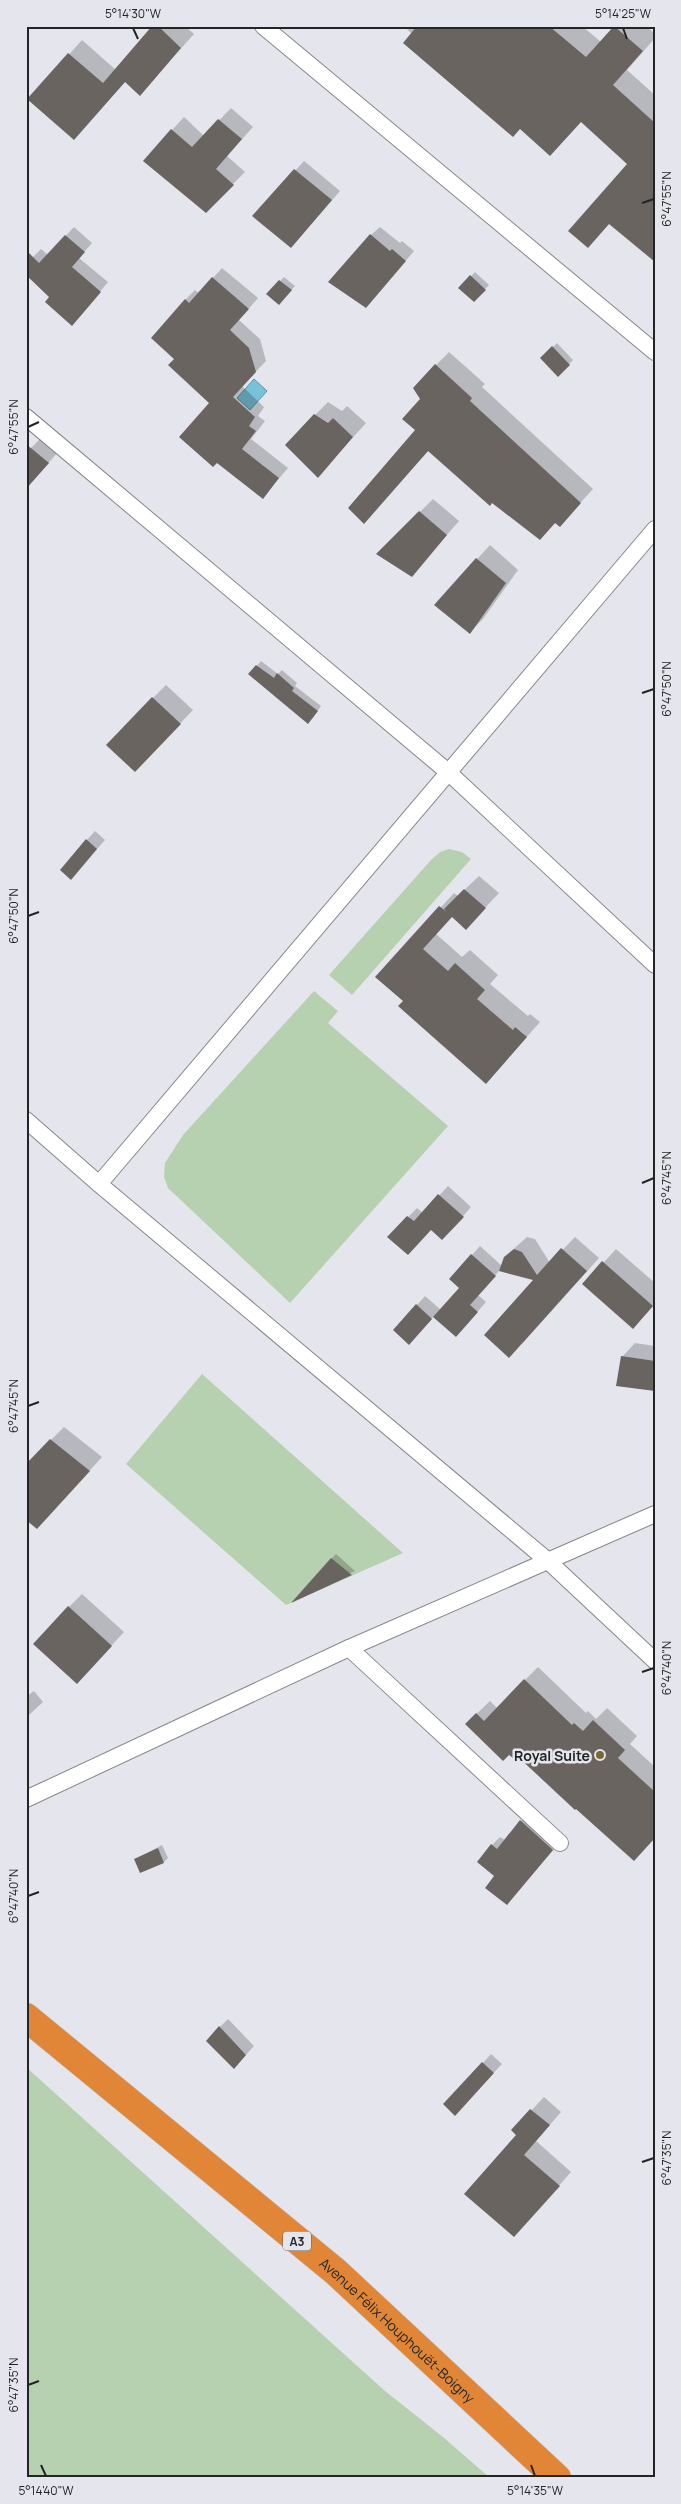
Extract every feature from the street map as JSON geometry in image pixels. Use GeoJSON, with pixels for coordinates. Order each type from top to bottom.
{"type":"FeatureCollection","features":[{"type":"Feature","properties":{"kind":"highway","name":"Avenue Félix Houphouët-Boigny"},"geometry":{"type":"LineString","coordinates":[[26,2017],[336,2272],[557,2478]]}},
{"type":"Feature","properties":{"kind":"street"},"geometry":{"type":"LineString","coordinates":[[263,26],[655,352]]}},
{"type":"Feature","properties":{"kind":"street"},"geometry":{"type":"LineString","coordinates":[[26,416],[448,772],[655,964]]}},
{"type":"Feature","properties":{"kind":"street"},"geometry":{"type":"LineString","coordinates":[[99,1184],[655,530]]}},
{"type":"Feature","properties":{"kind":"street"},"geometry":{"type":"LineString","coordinates":[[26,1120],[99,1184],[548,1561],[655,1661]]}},
{"type":"Feature","properties":{"kind":"street"},"geometry":{"type":"LineString","coordinates":[[26,1799],[349,1648],[655,1514]]}},
{"type":"Feature","properties":{"kind":"street"},"geometry":{"type":"LineString","coordinates":[[349,1648],[560,1843]]}},
{"type":"Feature","properties":{"kind":"green space"},"geometry":{"type":"Polygon","coordinates":[[[449,849],[462,852],[471,859],[352,995],[329,975],[431,860],[440,852],[449,849]]]}},
{"type":"Feature","properties":{"kind":"green space"},"geometry":{"type":"Polygon","coordinates":[[[314,991],[338,1011],[328,1023],[448,1126],[290,1303],[168,1188],[164,1177],[165,1163],[183,1135],[314,991]]]}},
{"type":"Feature","properties":{"kind":"green space"},"geometry":{"type":"Polygon","coordinates":[[[202,1374],[403,1553],[286,1605],[126,1464],[202,1374]]]}},
{"type":"Feature","properties":{"kind":"green space"},"geometry":{"type":"Polygon","coordinates":[[[26,2067],[385,2391],[443,2437],[490,2478],[26,2478],[26,2067]]]}},
{"type":"Feature","properties":{"kind":"water"},"geometry":{"type":"Polygon","coordinates":[[[254,379],[267,391],[250,410],[237,398],[254,379]]]}},
{"type":"Feature","properties":{"kind":"building"},"geometry":{"type":"Polygon","coordinates":[[[152,26],[158,26],[181,48],[140,96],[125,82],[74,140],[27,99],[68,53],[103,83],[152,26]]]}},
{"type":"Feature","properties":{"kind":"building"},"geometry":{"type":"Polygon","coordinates":[[[417,26],[549,26],[586,57],[614,26],[643,51],[613,85],[655,123],[655,262],[609,224],[588,248],[568,231],[627,164],[581,122],[550,156],[520,129],[513,137],[403,43],[417,26]]]}},
{"type":"Feature","properties":{"kind":"building"},"geometry":{"type":"Polygon","coordinates":[[[218,119],[242,139],[216,169],[234,185],[206,213],[143,161],[171,129],[192,147],[218,119]]]}},
{"type":"Feature","properties":{"kind":"building"},"geometry":{"type":"Polygon","coordinates":[[[294,169],[332,200],[291,248],[252,216],[294,169]]]}},
{"type":"Feature","properties":{"kind":"building"},"geometry":{"type":"Polygon","coordinates":[[[370,234],[390,251],[392,249],[406,261],[366,308],[328,282],[370,234]]]}},
{"type":"Feature","properties":{"kind":"building"},"geometry":{"type":"Polygon","coordinates":[[[65,235],[85,252],[72,267],[101,292],[72,326],[45,302],[49,297],[26,275],[26,250],[39,263],[65,235]]]}},
{"type":"Feature","properties":{"kind":"building"},"geometry":{"type":"Polygon","coordinates":[[[470,275],[486,290],[474,302],[458,288],[470,275]]]}},
{"type":"Feature","properties":{"kind":"building"},"geometry":{"type":"Polygon","coordinates":[[[212,277],[249,309],[230,330],[249,348],[256,372],[233,397],[255,417],[249,426],[256,431],[242,449],[279,478],[263,499],[217,463],[213,467],[179,437],[209,403],[168,365],[174,359],[151,338],[185,299],[189,303],[212,277]]]}},
{"type":"Feature","properties":{"kind":"building"},"geometry":{"type":"Polygon","coordinates":[[[279,280],[292,290],[279,305],[266,294],[279,280]]]}},
{"type":"Feature","properties":{"kind":"building"},"geometry":{"type":"Polygon","coordinates":[[[552,346],[570,365],[558,377],[540,358],[552,346]]]}},
{"type":"Feature","properties":{"kind":"building"},"geometry":{"type":"Polygon","coordinates":[[[435,364],[472,398],[470,401],[581,503],[560,527],[555,523],[540,540],[492,503],[490,506],[428,451],[364,524],[348,508],[415,430],[402,419],[420,399],[413,388],[435,364]]]}},
{"type":"Feature","properties":{"kind":"building"},"geometry":{"type":"Polygon","coordinates":[[[314,414],[328,423],[333,418],[353,437],[318,478],[285,445],[314,414]]]}},
{"type":"Feature","properties":{"kind":"building"},"geometry":{"type":"Polygon","coordinates":[[[26,444],[49,463],[26,489],[26,444]]]}},
{"type":"Feature","properties":{"kind":"building"},"geometry":{"type":"Polygon","coordinates":[[[419,511],[447,535],[412,577],[376,554],[419,511]]]}},
{"type":"Feature","properties":{"kind":"building"},"geometry":{"type":"Polygon","coordinates":[[[476,558],[506,583],[470,634],[434,605],[476,558]]]}},
{"type":"Feature","properties":{"kind":"building"},"geometry":{"type":"Polygon","coordinates":[[[256,665],[274,678],[277,673],[294,688],[292,691],[318,711],[308,724],[248,674],[256,665]]]}},
{"type":"Feature","properties":{"kind":"building"},"geometry":{"type":"Polygon","coordinates":[[[152,697],[181,724],[135,772],[106,745],[152,697]]]}},
{"type":"Feature","properties":{"kind":"building"},"geometry":{"type":"Polygon","coordinates":[[[86,839],[97,849],[71,880],[60,870],[86,839]]]}},
{"type":"Feature","properties":{"kind":"building"},"geometry":{"type":"Polygon","coordinates":[[[464,889],[486,908],[466,930],[452,917],[423,949],[448,971],[455,963],[485,990],[477,999],[513,1030],[515,1027],[527,1037],[486,1084],[398,1006],[403,1001],[375,977],[439,906],[447,912],[444,909],[464,889]]]}},
{"type":"Feature","properties":{"kind":"building"},"geometry":{"type":"Polygon","coordinates":[[[438,1194],[464,1217],[442,1240],[431,1230],[408,1255],[387,1237],[407,1216],[414,1221],[438,1194]]]}},
{"type":"Feature","properties":{"kind":"building"},"geometry":{"type":"Polygon","coordinates":[[[561,1248],[587,1271],[509,1358],[484,1335],[533,1280],[499,1271],[504,1257],[514,1249],[522,1252],[537,1275],[561,1248]]]}},
{"type":"Feature","properties":{"kind":"building"},"geometry":{"type":"Polygon","coordinates":[[[471,1254],[496,1276],[470,1305],[478,1312],[456,1337],[433,1317],[459,1288],[449,1279],[471,1254]]]}},
{"type":"Feature","properties":{"kind":"building"},"geometry":{"type":"Polygon","coordinates":[[[602,1261],[653,1306],[633,1329],[582,1284],[602,1261]]]}},
{"type":"Feature","properties":{"kind":"building"},"geometry":{"type":"Polygon","coordinates":[[[416,1304],[432,1319],[409,1345],[393,1330],[416,1304]]]}},
{"type":"Feature","properties":{"kind":"building"},"geometry":{"type":"Polygon","coordinates":[[[621,1356],[655,1361],[655,1391],[616,1386],[621,1356]]]}},
{"type":"Feature","properties":{"kind":"building"},"geometry":{"type":"Polygon","coordinates":[[[50,1439],[90,1471],[37,1529],[26,1520],[26,1464],[50,1439]]]}},
{"type":"Feature","properties":{"kind":"building"},"geometry":{"type":"Polygon","coordinates":[[[331,1558],[352,1575],[291,1603],[331,1558]]]}},
{"type":"Feature","properties":{"kind":"building"},"geometry":{"type":"Polygon","coordinates":[[[68,1606],[112,1646],[77,1684],[33,1644],[68,1606]]]}},
{"type":"Feature","properties":{"kind":"building"},"geometry":{"type":"Polygon","coordinates":[[[524,1679],[572,1725],[574,1723],[583,1731],[593,1720],[625,1750],[618,1758],[655,1792],[655,1838],[634,1861],[516,1755],[513,1758],[509,1755],[503,1761],[465,1724],[476,1713],[484,1721],[524,1679]]]}},
{"type":"Feature","properties":{"kind":"building"},"geometry":{"type":"Polygon","coordinates":[[[520,1820],[553,1850],[507,1905],[485,1888],[494,1876],[477,1862],[491,1844],[497,1849],[520,1820]]]}},
{"type":"Feature","properties":{"kind":"building"},"geometry":{"type":"Polygon","coordinates":[[[158,1848],[164,1863],[140,1873],[134,1859],[158,1848]]]}},
{"type":"Feature","properties":{"kind":"building"},"geometry":{"type":"Polygon","coordinates":[[[219,2026],[246,2055],[234,2069],[206,2041],[219,2026]]]}},
{"type":"Feature","properties":{"kind":"building"},"geometry":{"type":"Polygon","coordinates":[[[482,2062],[494,2073],[455,2116],[443,2104],[482,2062]]]}},
{"type":"Feature","properties":{"kind":"building"},"geometry":{"type":"Polygon","coordinates":[[[530,2109],[550,2125],[524,2155],[560,2186],[514,2237],[464,2194],[516,2135],[511,2130],[530,2109]]]}},
{"type":"Feature","properties":{"kind":"place","name":"Royal Suite"},"geometry":{"type":"Point","coordinates":[600,1755]}}]}
